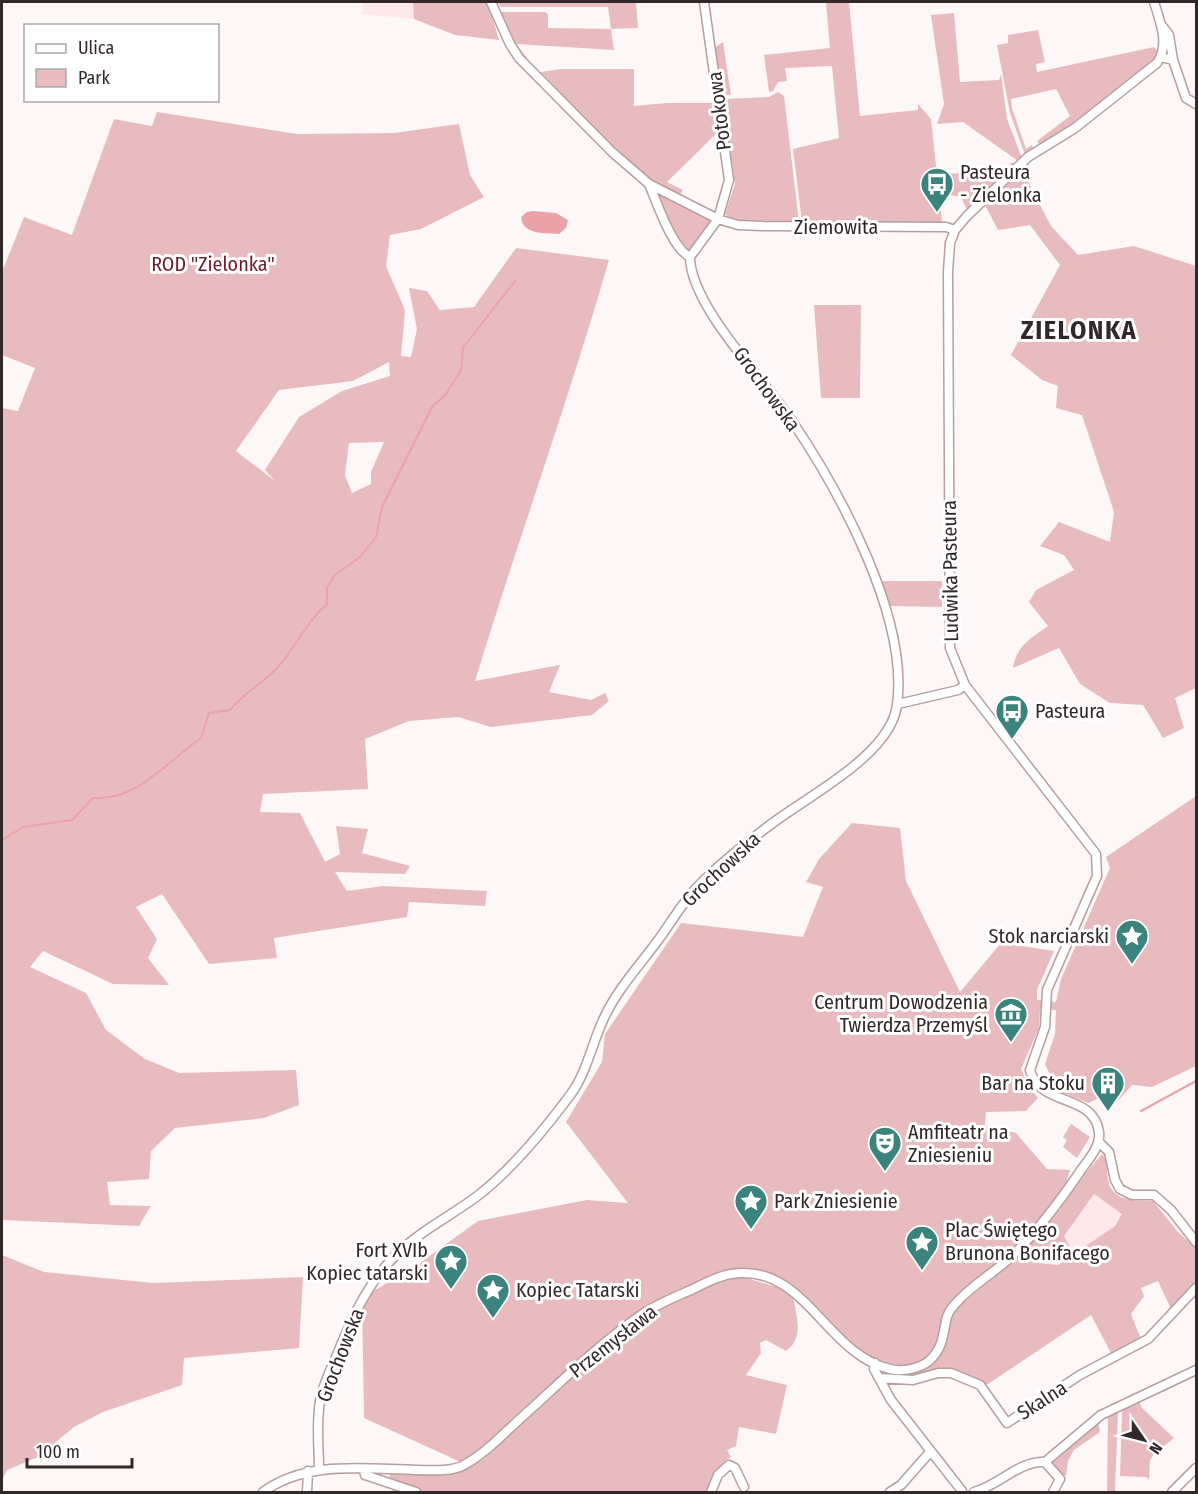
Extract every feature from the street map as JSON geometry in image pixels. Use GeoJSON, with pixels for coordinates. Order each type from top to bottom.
{"type":"FeatureCollection","features":[{"type":"Feature","properties":{"kind":"street","name":"Grochowska"},"geometry":{"type":"LineString","coordinates":[[491,2],[519,58],[612,152],[649,184],[718,219]]}},
{"type":"Feature","properties":{"kind":"street","name":"Potokowa"},"geometry":{"type":"LineString","coordinates":[[704,2],[729,180],[718,219]]}},
{"type":"Feature","properties":{"kind":"street"},"geometry":{"type":"LineString","coordinates":[[955,230],[1021,163],[1075,128],[1150,70],[1161,57],[1164,42],[1162,26],[1154,2]]}},
{"type":"Feature","properties":{"kind":"street"},"geometry":{"type":"LineString","coordinates":[[1162,26],[1169,35],[1173,60],[1186,98],[1197,104]]}},
{"type":"Feature","properties":{"kind":"street"},"geometry":{"type":"LineString","coordinates":[[1161,57],[1173,60]]}},
{"type":"Feature","properties":{"kind":"street","name":"Grochowska"},"geometry":{"type":"LineString","coordinates":[[319,1469],[318,1427],[322,1391],[351,1319],[375,1280],[404,1248],[477,1196],[510,1167],[570,1096],[580,1080],[612,1002],[685,900],[708,876],[772,823],[865,755],[883,736],[898,704],[896,643],[864,553],[843,510],[792,422],[711,311],[693,276],[690,257],[682,251],[663,219],[649,184]]}},
{"type":"Feature","properties":{"kind":"street","name":"Ziemowita"},"geometry":{"type":"LineString","coordinates":[[718,219],[738,225],[946,227],[955,230]]}},
{"type":"Feature","properties":{"kind":"street"},"geometry":{"type":"LineString","coordinates":[[690,257],[718,219]]}},
{"type":"Feature","properties":{"kind":"street","name":"Ludwika Pasteura"},"geometry":{"type":"LineString","coordinates":[[955,230],[950,243],[948,273],[950,648],[965,685],[1096,854],[1097,876],[1047,990],[1045,1027],[1030,1070],[1035,1082],[1044,1091],[1084,1107],[1092,1114],[1096,1122],[1099,1142]]}},
{"type":"Feature","properties":{"kind":"street"},"geometry":{"type":"LineString","coordinates":[[898,704],[948,693],[965,685]]}},
{"type":"Feature","properties":{"kind":"street"},"geometry":{"type":"LineString","coordinates":[[1099,1142],[1109,1152],[1114,1180],[1120,1189],[1132,1195],[1154,1195],[1171,1210],[1197,1242]]}},
{"type":"Feature","properties":{"kind":"street","name":"Przemysława"},"geometry":{"type":"LineString","coordinates":[[263,1492],[279,1482],[319,1469],[457,1468],[465,1464],[640,1316],[704,1284],[734,1273],[768,1277],[799,1294],[846,1346],[875,1363],[902,1370],[921,1366],[929,1360],[942,1342],[949,1311],[1031,1237],[1074,1181],[1099,1142]]}},
{"type":"Feature","properties":{"kind":"street","name":"Skalna"},"geometry":{"type":"LineString","coordinates":[[879,1378],[913,1380],[938,1372],[951,1373],[980,1385],[1007,1423],[1080,1375],[1148,1339],[1197,1288]]}},
{"type":"Feature","properties":{"kind":"street"},"geometry":{"type":"LineString","coordinates":[[875,1363],[874,1369],[891,1400],[963,1492]]}},
{"type":"Feature","properties":{"kind":"street"},"geometry":{"type":"LineString","coordinates":[[974,1492],[1031,1464],[1044,1462],[1101,1415],[1197,1370]]}},
{"type":"Feature","properties":{"kind":"street"},"geometry":{"type":"LineString","coordinates":[[890,1492],[901,1485],[930,1452]]}},
{"type":"Feature","properties":{"kind":"street"},"geometry":{"type":"LineString","coordinates":[[1044,1462],[1060,1479],[1053,1492]]}},
{"type":"Feature","properties":{"kind":"street"},"geometry":{"type":"LineString","coordinates":[[711,1492],[718,1475],[729,1465],[735,1468],[744,1487]]}},
{"type":"Feature","properties":{"kind":"street"},"geometry":{"type":"LineString","coordinates":[[1172,1492],[1197,1468]]}},
{"type":"Feature","properties":{"kind":"street"},"geometry":{"type":"LineString","coordinates":[[364,1470],[365,1475],[416,1492]]}},
{"type":"Feature","properties":{"kind":"street"},"geometry":{"type":"LineString","coordinates":[[306,1492],[308,1472]]}},
{"type":"Feature","properties":{"kind":"shaded area"},"geometry":{"type":"Polygon","coordinates":[[[364,2],[413,2],[414,19],[362,14],[364,2]]]}},
{"type":"Feature","properties":{"kind":"shaded area"},"geometry":{"type":"Polygon","coordinates":[[[533,211],[556,213],[568,220],[566,228],[559,234],[530,230],[522,223],[521,217],[533,211]]]}},
{"type":"Feature","properties":{"kind":"shaded area"},"geometry":{"type":"Polygon","coordinates":[[[1094,1194],[1122,1214],[1115,1226],[1075,1255],[1063,1236],[1094,1194]]]}},
{"type":"Feature","properties":{"kind":"green space"},"geometry":{"type":"Polygon","coordinates":[[[413,2],[485,2],[490,9],[499,40],[455,35],[414,19],[413,2]]]}},
{"type":"Feature","properties":{"kind":"green space"},"geometry":{"type":"Polygon","coordinates":[[[497,2],[636,2],[638,28],[611,29],[608,7],[501,7],[497,2]]]}},
{"type":"Feature","properties":{"kind":"green space"},"geometry":{"type":"Polygon","coordinates":[[[826,2],[849,2],[860,116],[918,110],[918,104],[931,119],[942,222],[802,222],[793,149],[839,138],[832,66],[785,68],[787,81],[778,82],[773,91],[769,92],[764,55],[830,48],[826,2]]]}},
{"type":"Feature","properties":{"kind":"green space"},"geometry":{"type":"Polygon","coordinates":[[[500,12],[545,12],[548,14],[548,28],[611,29],[614,50],[516,44],[527,58],[525,60],[512,43],[500,12]]]}},
{"type":"Feature","properties":{"kind":"green space"},"geometry":{"type":"Polygon","coordinates":[[[954,13],[960,82],[999,80],[1001,74],[1007,119],[1022,158],[1018,161],[963,122],[937,124],[944,104],[931,15],[954,13]]]}},
{"type":"Feature","properties":{"kind":"green space"},"geometry":{"type":"Polygon","coordinates":[[[1038,30],[1045,62],[1036,64],[1037,72],[1154,47],[1158,52],[1138,76],[1104,104],[1068,129],[1039,144],[1037,141],[1070,116],[1056,89],[1011,99],[1026,149],[1032,145],[1033,149],[1025,155],[1010,113],[997,45],[1008,43],[1008,35],[1038,30]]]}},
{"type":"Feature","properties":{"kind":"green space"},"geometry":{"type":"Polygon","coordinates":[[[723,42],[731,95],[720,94],[714,48],[723,42]]]}},
{"type":"Feature","properties":{"kind":"green space"},"geometry":{"type":"Polygon","coordinates":[[[561,69],[634,69],[634,106],[713,103],[719,131],[667,182],[683,190],[679,196],[648,180],[613,148],[541,72],[561,69]]]}},
{"type":"Feature","properties":{"kind":"green space"},"geometry":{"type":"Polygon","coordinates":[[[778,92],[784,96],[799,222],[734,220],[725,214],[735,184],[723,102],[726,99],[769,97],[778,92]]]}},
{"type":"Feature","properties":{"kind":"green space","name":"ROD \"Zielonka\""},"geometry":{"type":"Polygon","coordinates":[[[157,112],[297,134],[394,133],[459,124],[470,175],[484,197],[421,229],[390,235],[386,266],[405,310],[401,356],[411,357],[417,329],[409,288],[427,291],[440,310],[474,307],[516,248],[609,260],[475,681],[560,665],[549,692],[591,700],[605,693],[609,701],[592,715],[491,727],[458,717],[409,721],[365,739],[368,789],[263,794],[260,812],[300,813],[325,862],[340,854],[336,826],[368,829],[362,853],[410,866],[405,874],[335,872],[347,891],[383,886],[487,891],[485,906],[409,902],[407,917],[274,938],[277,958],[209,964],[162,894],[136,907],[157,939],[148,958],[169,985],[113,984],[43,951],[30,967],[86,993],[106,1030],[145,1059],[179,1073],[296,1070],[299,1105],[264,1118],[175,1128],[151,1151],[149,1179],[107,1182],[110,1205],[151,1206],[139,1226],[2,1220],[2,408],[18,411],[35,368],[2,355],[2,272],[24,217],[72,235],[114,119],[152,126],[157,112]],[[389,362],[353,381],[279,390],[236,451],[275,481],[265,470],[299,417],[342,391],[390,376],[389,362]],[[384,442],[349,443],[345,475],[352,493],[371,484],[371,472],[384,442]]]}},
{"type":"Feature","properties":{"kind":"green space"},"geometry":{"type":"Polygon","coordinates":[[[1012,162],[1014,165],[967,210],[961,197],[950,195],[944,199],[941,174],[988,172],[995,179],[1012,162]]]}},
{"type":"Feature","properties":{"kind":"green space"},"geometry":{"type":"Polygon","coordinates":[[[1022,170],[1051,226],[1078,255],[1134,246],[1196,266],[1196,688],[1175,698],[1184,728],[1163,738],[1143,705],[1110,703],[1080,684],[1059,648],[1013,668],[1021,648],[1048,626],[1029,602],[1036,590],[1074,570],[1064,555],[1040,546],[1059,522],[1110,542],[1114,512],[1082,415],[1056,408],[1058,386],[1042,380],[1011,355],[1060,265],[1030,225],[998,230],[985,205],[1022,170]]]}},
{"type":"Feature","properties":{"kind":"green space"},"geometry":{"type":"Polygon","coordinates":[[[655,189],[714,220],[687,252],[665,218],[655,189]]]}},
{"type":"Feature","properties":{"kind":"green space"},"geometry":{"type":"Polygon","coordinates":[[[814,305],[861,305],[860,398],[821,398],[814,305]]]}},
{"type":"Feature","properties":{"kind":"green space"},"geometry":{"type":"Polygon","coordinates":[[[878,581],[942,581],[942,607],[888,606],[878,581]]]}},
{"type":"Feature","properties":{"kind":"green space"},"geometry":{"type":"Polygon","coordinates":[[[1196,796],[1196,1066],[1152,1087],[1132,1085],[1115,1104],[1102,1096],[1089,1103],[1054,1090],[1050,1083],[1053,1081],[1045,1064],[1055,1034],[1056,1010],[1040,1009],[1039,1028],[1021,1069],[1028,1085],[1038,1098],[1026,1111],[986,1112],[985,1125],[1016,1133],[1047,1169],[1070,1170],[1061,1199],[1043,1223],[949,1311],[946,1333],[929,1360],[902,1370],[856,1354],[780,1282],[734,1273],[640,1316],[465,1464],[364,1418],[362,1298],[417,1265],[478,1221],[587,1200],[628,1203],[566,1122],[602,1062],[605,1034],[681,923],[803,937],[823,887],[806,882],[819,859],[852,823],[900,828],[906,881],[960,992],[1001,943],[1054,951],[1037,990],[1037,1000],[1056,1002],[1061,979],[1110,868],[1106,857],[1196,796]]]}},
{"type":"Feature","properties":{"kind":"green space"},"geometry":{"type":"Polygon","coordinates":[[[1071,1124],[1090,1137],[1077,1158],[1063,1147],[1067,1140],[1063,1137],[1071,1124]]]}},
{"type":"Feature","properties":{"kind":"green space"},"geometry":{"type":"Polygon","coordinates":[[[1102,1154],[1106,1162],[1108,1182],[1116,1194],[1136,1201],[1153,1201],[1178,1232],[1196,1248],[1196,1284],[1172,1311],[1158,1281],[1141,1288],[1144,1296],[1131,1314],[1141,1339],[1112,1355],[1091,1315],[985,1386],[950,1370],[920,1377],[880,1373],[879,1369],[905,1373],[942,1350],[952,1317],[958,1308],[1021,1252],[1038,1263],[1058,1265],[1115,1226],[1122,1214],[1094,1194],[1064,1236],[1071,1249],[1059,1257],[1045,1259],[1025,1248],[1058,1209],[1060,1210],[1064,1199],[1102,1154]]]}},
{"type":"Feature","properties":{"kind":"green space"},"geometry":{"type":"Polygon","coordinates":[[[2,1255],[44,1272],[153,1283],[303,1277],[299,1348],[184,1358],[182,1385],[103,1412],[74,1427],[38,1457],[7,1470],[2,1480],[2,1255]]]}},
{"type":"Feature","properties":{"kind":"green space"},"geometry":{"type":"Polygon","coordinates":[[[736,1275],[777,1287],[793,1296],[798,1326],[796,1340],[786,1351],[766,1340],[760,1343],[761,1353],[746,1375],[787,1385],[776,1434],[739,1427],[736,1446],[727,1450],[731,1457],[724,1462],[708,1492],[393,1492],[389,1479],[391,1472],[467,1468],[484,1459],[580,1369],[641,1319],[687,1294],[736,1275]]]}},
{"type":"Feature","properties":{"kind":"green space"},"geometry":{"type":"Polygon","coordinates":[[[1139,1401],[1142,1408],[1174,1438],[1156,1451],[1150,1460],[1149,1480],[1146,1477],[1120,1476],[1123,1408],[1139,1401]]]}},
{"type":"Feature","properties":{"kind":"green space"},"geometry":{"type":"Polygon","coordinates":[[[1118,1411],[1115,1492],[1107,1492],[1108,1413],[1118,1411]]]}},
{"type":"Feature","properties":{"kind":"green space"},"geometry":{"type":"Polygon","coordinates":[[[1098,1421],[1100,1432],[1074,1450],[1068,1461],[1066,1476],[1058,1471],[1050,1462],[1098,1421]]]}},
{"type":"Feature","properties":{"kind":"waterway"},"geometry":{"type":"LineString","coordinates":[[2,840],[23,827],[72,820],[93,798],[124,793],[151,778],[201,738],[209,713],[230,710],[278,667],[313,619],[327,604],[327,588],[334,576],[361,556],[376,537],[382,507],[432,407],[446,394],[461,370],[463,348],[515,281]]}},
{"type":"Feature","properties":{"kind":"waterway"},"geometry":{"type":"LineString","coordinates":[[1141,1111],[1196,1081]]}},
{"type":"Feature","properties":{"kind":"place","name":"Pasteura - Zielonka"},"geometry":{"type":"Point","coordinates":[937,213]}},
{"type":"Feature","properties":{"kind":"place","name":"Pasteura"},"geometry":{"type":"Point","coordinates":[1012,740]}},
{"type":"Feature","properties":{"kind":"place","name":"Stok narciarski"},"geometry":{"type":"Point","coordinates":[1132,965]}},
{"type":"Feature","properties":{"kind":"place","name":"Centrum Dowodzenia Twierdza Przemyśl"},"geometry":{"type":"Point","coordinates":[1011,1043]}},
{"type":"Feature","properties":{"kind":"place","name":"Bar na Stoku"},"geometry":{"type":"Point","coordinates":[1108,1112]}},
{"type":"Feature","properties":{"kind":"place","name":"Amfiteatr na Zniesieniu"},"geometry":{"type":"Point","coordinates":[885,1172]}},
{"type":"Feature","properties":{"kind":"place","name":"Park Zniesienie"},"geometry":{"type":"Point","coordinates":[751,1230]}},
{"type":"Feature","properties":{"kind":"place","name":"Plac Świętego Brunona Bonifacego"},"geometry":{"type":"Point","coordinates":[922,1271]}},
{"type":"Feature","properties":{"kind":"place","name":"Fort XVIb Kopiec tatarski"},"geometry":{"type":"Point","coordinates":[451,1290]}},
{"type":"Feature","properties":{"kind":"place","name":"Kopiec Tatarski"},"geometry":{"type":"Point","coordinates":[493,1319]}},
{"type":"Feature","properties":{"kind":"district","name":"ZIELONKA"},"geometry":{"type":"Point","coordinates":[1079,330]}}]}
